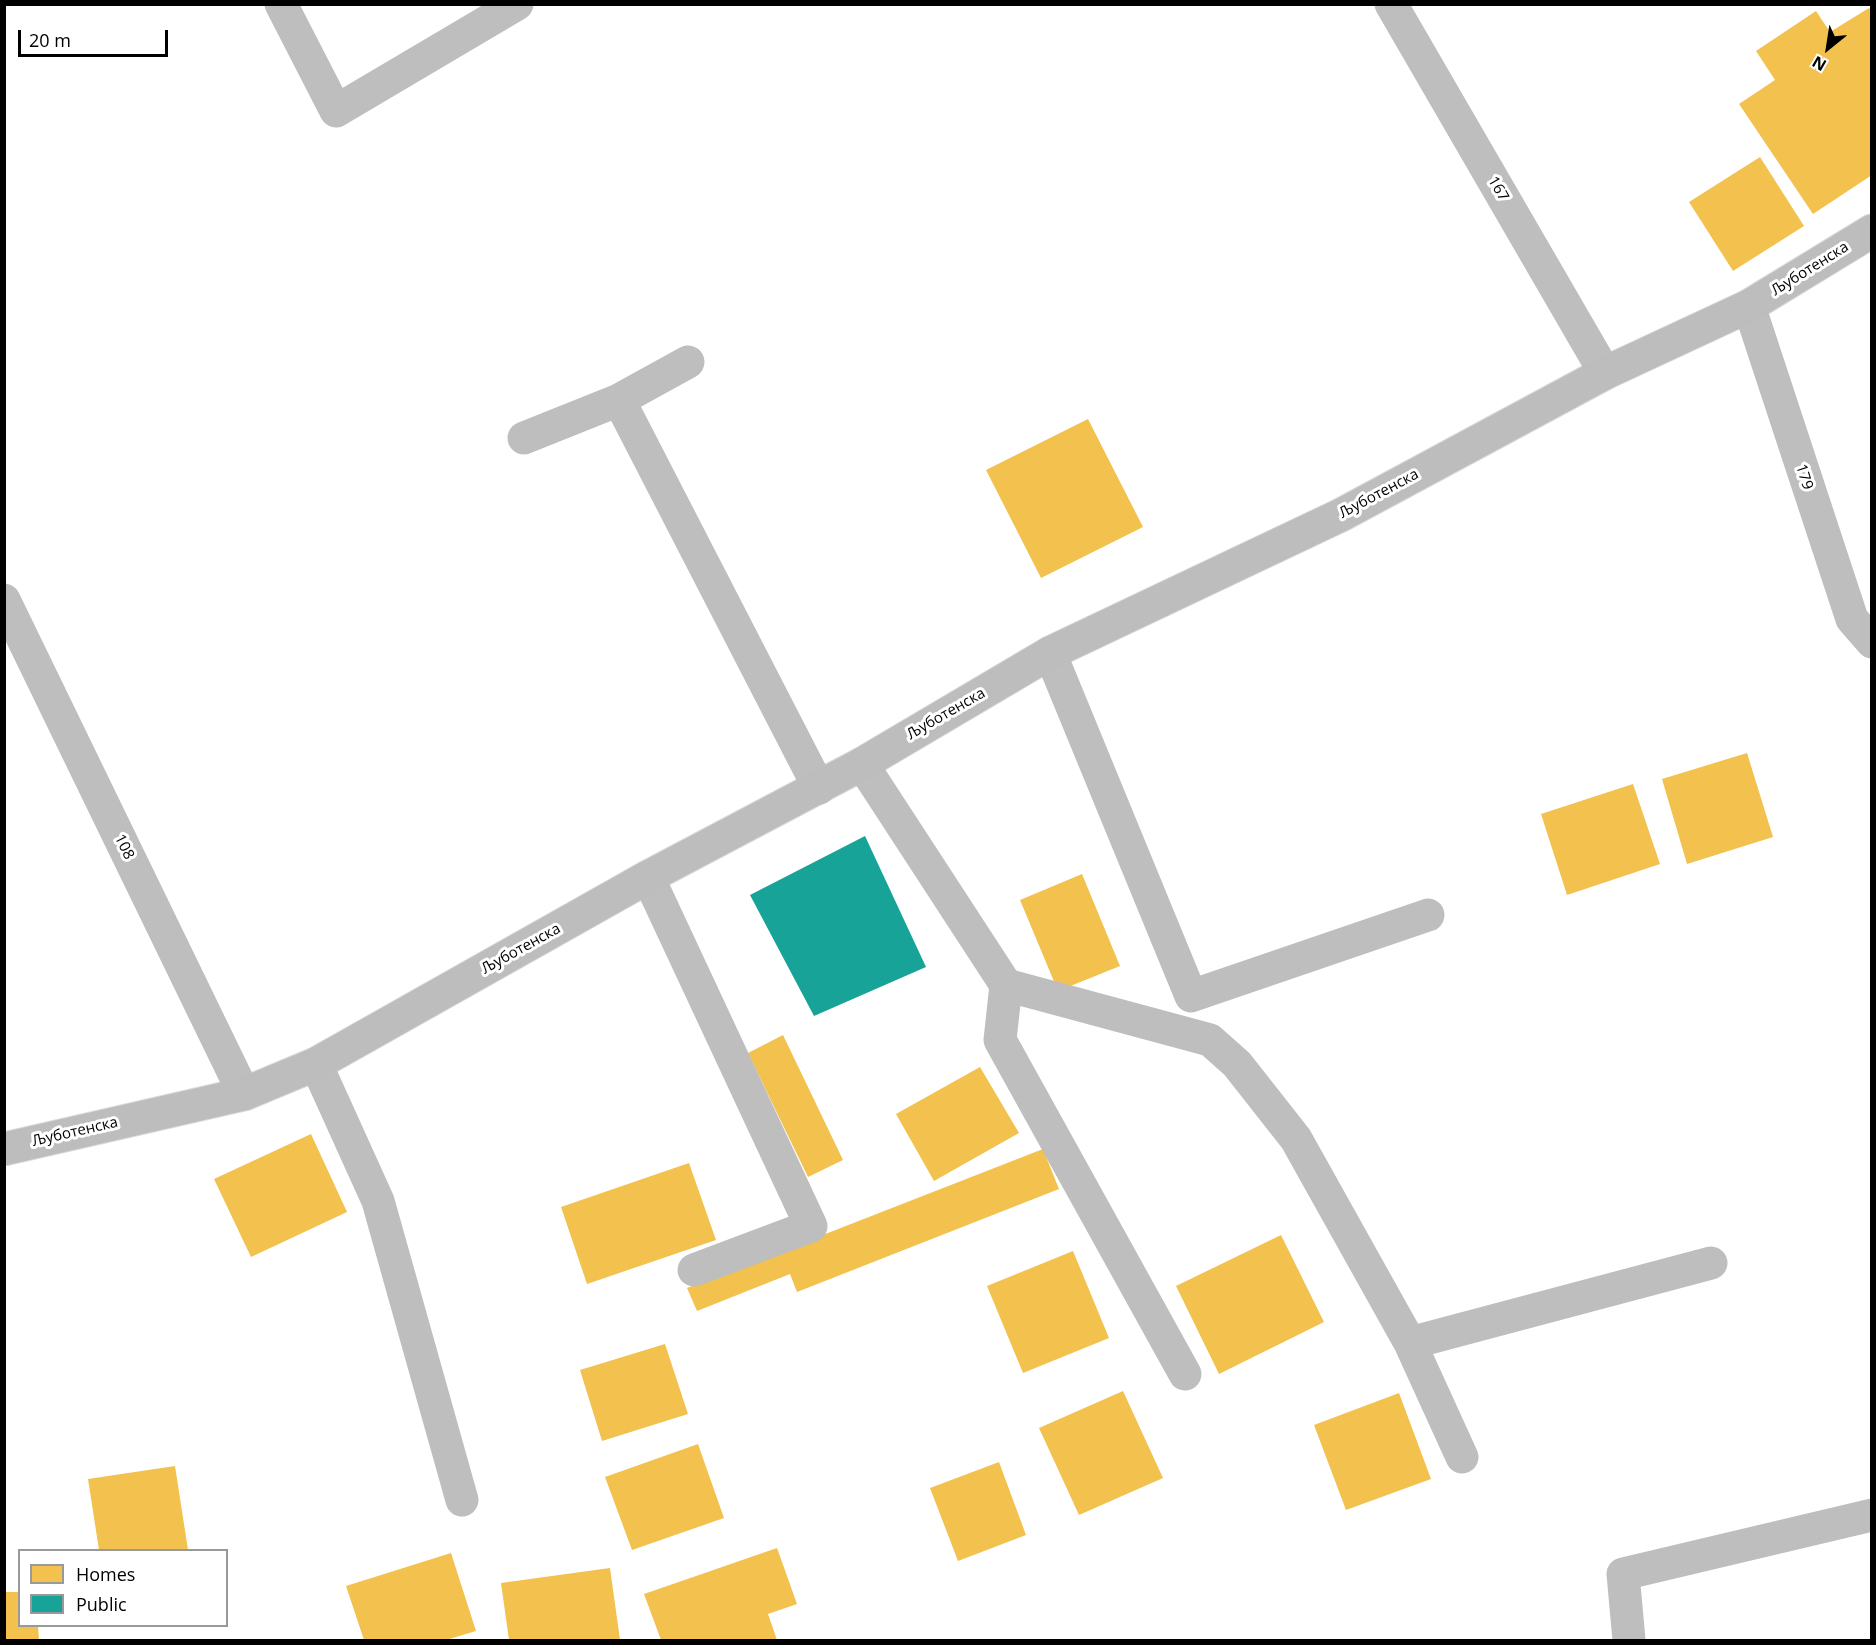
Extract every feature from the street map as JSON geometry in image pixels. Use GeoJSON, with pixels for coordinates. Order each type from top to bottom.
{"type":"FeatureCollection","features":[{"type":"Feature","properties":{"kind":"main road","name":"Љуботенска"},"geometry":{"type":"LineString","coordinates":[[4,1149],[244,1094],[316,1064],[648,877],[862,764],[1050,653],[1341,515],[1605,373],[1749,306],[1872,231]]}},
{"type":"Feature","properties":{"kind":"street"},"geometry":{"type":"LineString","coordinates":[[280,4],[336,111],[517,4]]}},
{"type":"Feature","properties":{"kind":"street","name":"167"},"geometry":{"type":"LineString","coordinates":[[1391,4],[1605,373]]}},
{"type":"Feature","properties":{"kind":"street","name":"179"},"geometry":{"type":"LineString","coordinates":[[1749,306],[1852,620],[1872,642]]}},
{"type":"Feature","properties":{"kind":"street"},"geometry":{"type":"LineString","coordinates":[[524,438],[619,400],[688,362]]}},
{"type":"Feature","properties":{"kind":"street"},"geometry":{"type":"LineString","coordinates":[[619,400],[819,788]]}},
{"type":"Feature","properties":{"kind":"street","name":"108"},"geometry":{"type":"LineString","coordinates":[[4,600],[244,1094]]}},
{"type":"Feature","properties":{"kind":"street"},"geometry":{"type":"LineString","coordinates":[[1050,653],[1191,996],[1428,915]]}},
{"type":"Feature","properties":{"kind":"street"},"geometry":{"type":"LineString","coordinates":[[862,764],[1006,985],[1000,1040],[1185,1374]]}},
{"type":"Feature","properties":{"kind":"street"},"geometry":{"type":"LineString","coordinates":[[648,877],[811,1226],[694,1270]]}},
{"type":"Feature","properties":{"kind":"street"},"geometry":{"type":"LineString","coordinates":[[1006,985],[1210,1040],[1237,1064],[1296,1139],[1410,1343],[1462,1457]]}},
{"type":"Feature","properties":{"kind":"street"},"geometry":{"type":"LineString","coordinates":[[316,1064],[378,1201],[462,1500]]}},
{"type":"Feature","properties":{"kind":"street"},"geometry":{"type":"LineString","coordinates":[[1410,1343],[1711,1263]]}},
{"type":"Feature","properties":{"kind":"street"},"geometry":{"type":"LineString","coordinates":[[1629,1641],[1623,1574],[1872,1515]]}},
{"type":"Feature","properties":{"kind":"building: Homes"},"geometry":{"type":"Polygon","coordinates":[[[1869,8],[1872,12],[1872,175],[1813,214],[1739,104],[1775,80],[1756,51],[1816,11],[1830,32],[1869,8]]]}},
{"type":"Feature","properties":{"kind":"building: Homes"},"geometry":{"type":"Polygon","coordinates":[[[1760,157],[1804,226],[1733,271],[1689,202],[1760,157]]]}},
{"type":"Feature","properties":{"kind":"building: Homes"},"geometry":{"type":"Polygon","coordinates":[[[1088,419],[1143,527],[1041,578],[986,470],[1088,419]]]}},
{"type":"Feature","properties":{"kind":"building: Homes"},"geometry":{"type":"Polygon","coordinates":[[[1747,753],[1773,837],[1687,864],[1662,779],[1747,753]]]}},
{"type":"Feature","properties":{"kind":"building: Homes"},"geometry":{"type":"Polygon","coordinates":[[[1633,784],[1660,864],[1567,895],[1541,814],[1633,784]]]}},
{"type":"Feature","properties":{"kind":"building: Homes"},"geometry":{"type":"Polygon","coordinates":[[[1082,874],[1120,966],[1058,991],[1020,900],[1082,874]]]}},
{"type":"Feature","properties":{"kind":"building: Homes"},"geometry":{"type":"Polygon","coordinates":[[[783,1035],[843,1160],[808,1177],[748,1053],[783,1035]]]}},
{"type":"Feature","properties":{"kind":"building: Homes"},"geometry":{"type":"Polygon","coordinates":[[[980,1067],[1019,1133],[934,1181],[896,1114],[980,1067]]]}},
{"type":"Feature","properties":{"kind":"building: Homes"},"geometry":{"type":"Polygon","coordinates":[[[311,1134],[347,1212],[251,1257],[214,1179],[311,1134]]]}},
{"type":"Feature","properties":{"kind":"building: Homes"},"geometry":{"type":"Polygon","coordinates":[[[1043,1149],[1059,1189],[797,1292],[790,1274],[697,1311],[687,1288],[1043,1149]]]}},
{"type":"Feature","properties":{"kind":"building: Homes"},"geometry":{"type":"Polygon","coordinates":[[[689,1163],[716,1240],[587,1284],[561,1207],[689,1163]]]}},
{"type":"Feature","properties":{"kind":"building: Homes"},"geometry":{"type":"Polygon","coordinates":[[[1281,1235],[1324,1322],[1219,1374],[1176,1286],[1281,1235]]]}},
{"type":"Feature","properties":{"kind":"building: Homes"},"geometry":{"type":"Polygon","coordinates":[[[1073,1251],[1109,1338],[1023,1373],[987,1286],[1073,1251]]]}},
{"type":"Feature","properties":{"kind":"building: Homes"},"geometry":{"type":"Polygon","coordinates":[[[665,1344],[688,1414],[602,1441],[580,1370],[665,1344]]]}},
{"type":"Feature","properties":{"kind":"building: Homes"},"geometry":{"type":"Polygon","coordinates":[[[1123,1391],[1163,1478],[1079,1515],[1039,1428],[1123,1391]]]}},
{"type":"Feature","properties":{"kind":"building: Homes"},"geometry":{"type":"Polygon","coordinates":[[[1399,1393],[1431,1479],[1346,1510],[1314,1425],[1399,1393]]]}},
{"type":"Feature","properties":{"kind":"building: Homes"},"geometry":{"type":"Polygon","coordinates":[[[698,1444],[724,1518],[632,1550],[605,1477],[698,1444]]]}},
{"type":"Feature","properties":{"kind":"building: Homes"},"geometry":{"type":"Polygon","coordinates":[[[999,1462],[1026,1535],[958,1561],[930,1488],[999,1462]]]}},
{"type":"Feature","properties":{"kind":"building: Homes"},"geometry":{"type":"Polygon","coordinates":[[[175,1466],[188,1549],[99,1549],[88,1479],[175,1466]]]}},
{"type":"Feature","properties":{"kind":"building: Homes"},"geometry":{"type":"Polygon","coordinates":[[[777,1548],[797,1604],[768,1614],[777,1640],[661,1640],[644,1594],[777,1548]]]}},
{"type":"Feature","properties":{"kind":"building: Homes"},"geometry":{"type":"Polygon","coordinates":[[[451,1553],[476,1631],[446,1640],[364,1640],[346,1586],[451,1553]]]}},
{"type":"Feature","properties":{"kind":"building: Homes"},"geometry":{"type":"Polygon","coordinates":[[[610,1568],[620,1640],[509,1640],[501,1583],[610,1568]]]}},
{"type":"Feature","properties":{"kind":"building: Homes"},"geometry":{"type":"Polygon","coordinates":[[[4,1592],[18,1592],[18,1627],[38,1627],[39,1640],[4,1640],[4,1592]]]}},
{"type":"Feature","properties":{"kind":"building: Public"},"geometry":{"type":"Polygon","coordinates":[[[865,836],[926,967],[814,1016],[750,895],[865,836]]]}}]}
